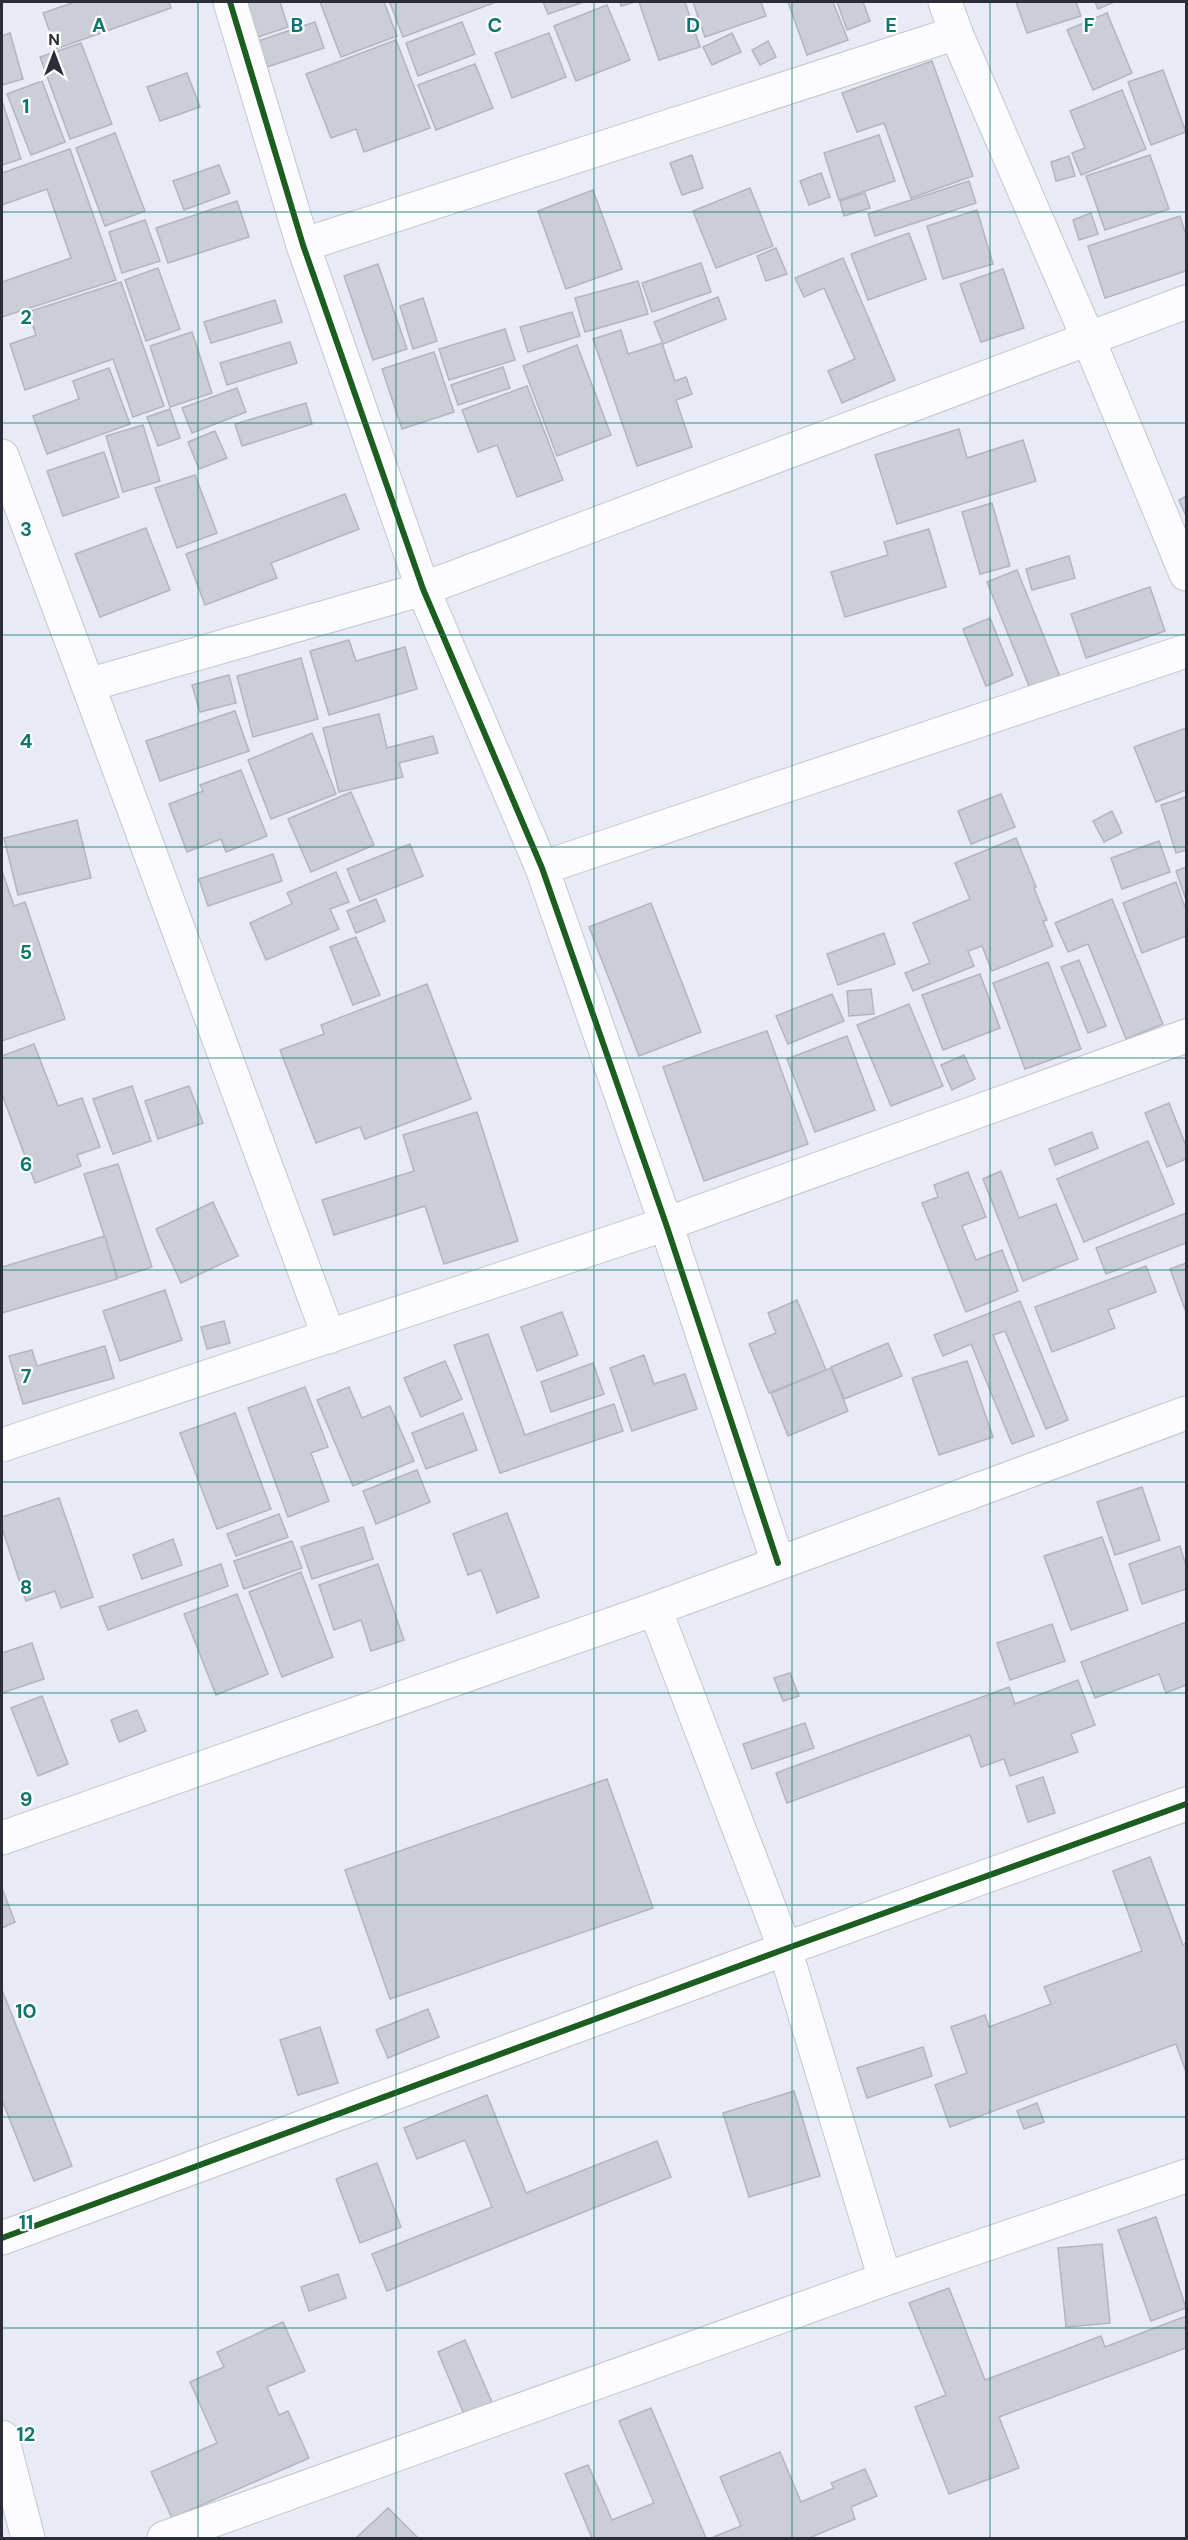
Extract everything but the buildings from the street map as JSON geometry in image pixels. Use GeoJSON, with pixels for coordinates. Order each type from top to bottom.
{"type":"FeatureCollection","features":[{"type":"Feature","properties":{"kind":"street"},"geometry":{"type":"LineString","coordinates":[[230,2],[303,245],[423,589],[542,868],[666,1224],[778,1563]]}},
{"type":"Feature","properties":{"kind":"street"},"geometry":{"type":"LineString","coordinates":[[945,2],[956,33],[1088,338],[1186,574]]}},
{"type":"Feature","properties":{"kind":"street"},"geometry":{"type":"LineString","coordinates":[[303,245],[956,33]]}},
{"type":"Feature","properties":{"kind":"street"},"geometry":{"type":"LineString","coordinates":[[88,686],[423,589],[1186,302]]}},
{"type":"Feature","properties":{"kind":"street"},"geometry":{"type":"LineString","coordinates":[[2,456],[329,1338]]}},
{"type":"Feature","properties":{"kind":"street"},"geometry":{"type":"LineString","coordinates":[[542,868],[1186,651]]}},
{"type":"Feature","properties":{"kind":"street"},"geometry":{"type":"LineString","coordinates":[[2,1445],[666,1224],[1186,1036]]}},
{"type":"Feature","properties":{"kind":"street"},"geometry":{"type":"LineString","coordinates":[[2,1838],[655,1609],[1186,1413]]}},
{"type":"Feature","properties":{"kind":"street"},"geometry":{"type":"LineString","coordinates":[[655,1609],[785,1948],[885,2279]]}},
{"type":"Feature","properties":{"kind":"street"},"geometry":{"type":"LineString","coordinates":[[2,2238],[785,1948],[1186,1804]]}},
{"type":"Feature","properties":{"kind":"street"},"geometry":{"type":"LineString","coordinates":[[164,2538],[885,2279],[1186,2176]]}},
{"type":"Feature","properties":{"kind":"street"},"geometry":{"type":"LineString","coordinates":[[2,2437],[28,2538]]}},
{"type":"Feature","properties":{"kind":"cycle path"},"geometry":{"type":"LineString","coordinates":[[230,2],[303,245],[423,589],[542,868],[666,1224],[778,1563]]}},
{"type":"Feature","properties":{"kind":"cycle path"},"geometry":{"type":"LineString","coordinates":[[2,2238],[785,1949],[1186,1804]]}}]}
